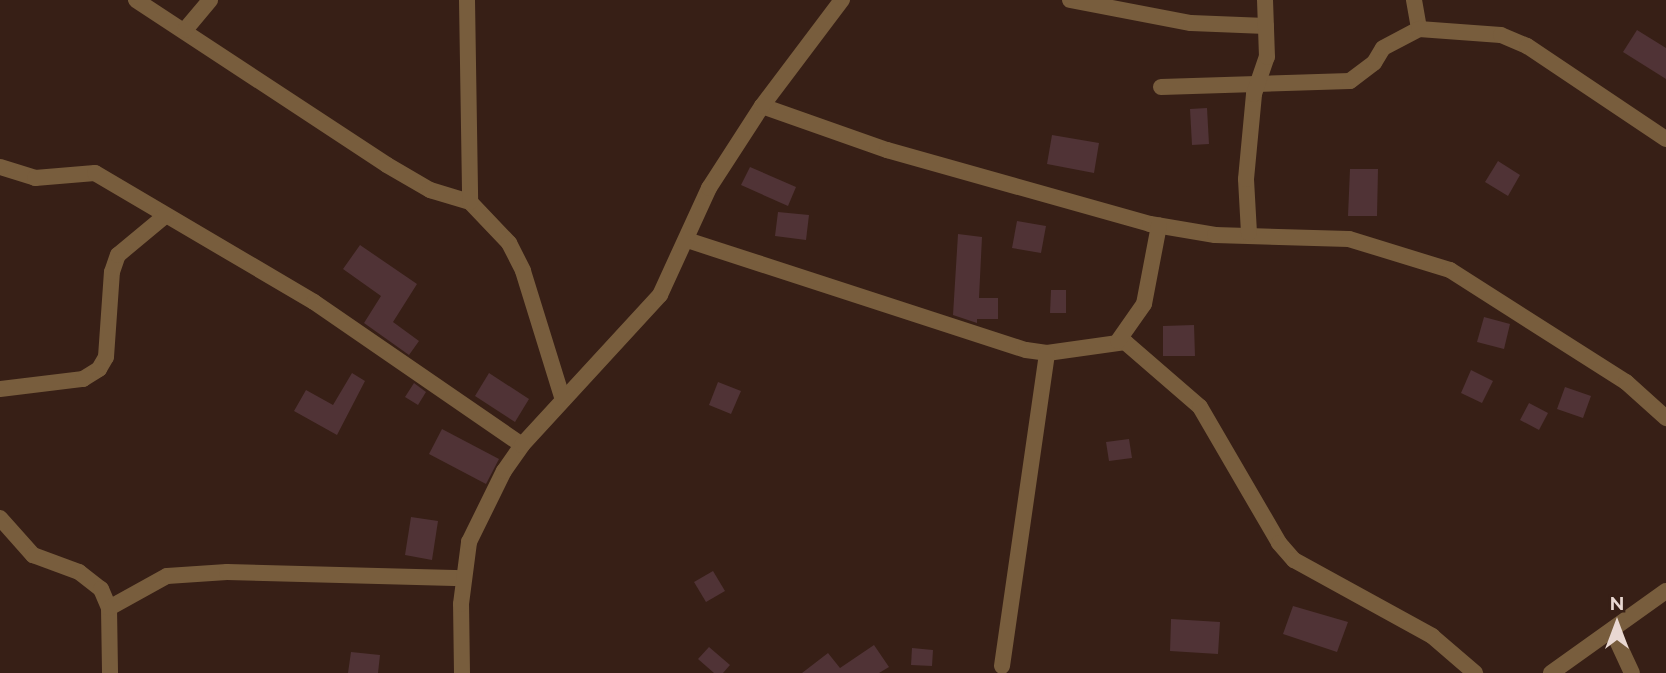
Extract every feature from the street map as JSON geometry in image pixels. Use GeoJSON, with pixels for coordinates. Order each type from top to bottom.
{"type":"FeatureCollection","features":[{"type":"Feature","properties":{"kind":"street"},"geometry":{"type":"LineString","coordinates":[[136,0],[387,165],[430,190],[470,202],[509,243],[523,271],[563,400]]}},
{"type":"Feature","properties":{"kind":"street"},"geometry":{"type":"LineString","coordinates":[[185,30],[209,0]]}},
{"type":"Feature","properties":{"kind":"street"},"geometry":{"type":"LineString","coordinates":[[467,0],[470,202]]}},
{"type":"Feature","properties":{"kind":"street"},"geometry":{"type":"LineString","coordinates":[[462,673],[464,578],[469,542],[522,445],[660,295],[709,188],[762,106],[842,0]]}},
{"type":"Feature","properties":{"kind":"street"},"geometry":{"type":"LineString","coordinates":[[1070,0],[1191,23],[1266,26]]}},
{"type":"Feature","properties":{"kind":"street"},"geometry":{"type":"LineString","coordinates":[[1249,233],[1246,179],[1254,94],[1267,57],[1265,0]]}},
{"type":"Feature","properties":{"kind":"street"},"geometry":{"type":"LineString","coordinates":[[1414,0],[1419,29]]}},
{"type":"Feature","properties":{"kind":"street"},"geometry":{"type":"LineString","coordinates":[[1161,87],[1350,81],[1374,63],[1383,48],[1419,29],[1501,35],[1527,46],[1666,139]]}},
{"type":"Feature","properties":{"kind":"street"},"geometry":{"type":"LineString","coordinates":[[762,106],[939,166],[1159,225],[1215,235],[1249,233],[1349,239],[1450,270],[1626,382],[1666,418]]}},
{"type":"Feature","properties":{"kind":"street"},"geometry":{"type":"LineString","coordinates":[[0,167],[35,178],[95,173],[314,302],[522,445]]}},
{"type":"Feature","properties":{"kind":"street"},"geometry":{"type":"LineString","coordinates":[[0,389],[83,379],[99,369],[106,357],[112,272],[118,255],[166,215]]}},
{"type":"Feature","properties":{"kind":"street"},"geometry":{"type":"LineString","coordinates":[[1118,341],[1144,304],[1159,225]]}},
{"type":"Feature","properties":{"kind":"street"},"geometry":{"type":"LineString","coordinates":[[687,240],[967,333],[1047,353],[1125,342],[1199,407],[1279,543],[1294,560],[1432,636],[1475,673]]}},
{"type":"Feature","properties":{"kind":"street"},"geometry":{"type":"LineString","coordinates":[[1002,666],[1047,353]]}},
{"type":"Feature","properties":{"kind":"street"},"geometry":{"type":"LineString","coordinates":[[0,518],[19,544],[33,555],[89,577],[101,589],[109,608],[110,673]]}},
{"type":"Feature","properties":{"kind":"street"},"geometry":{"type":"LineString","coordinates":[[109,608],[167,576],[227,572],[464,578]]}},
{"type":"Feature","properties":{"kind":"street"},"geometry":{"type":"LineString","coordinates":[[1551,673],[1666,591]]}},
{"type":"Feature","properties":{"kind":"street"},"geometry":{"type":"LineString","coordinates":[[1612,630],[1632,673]]}},
{"type":"Feature","properties":{"kind":"building"},"geometry":{"type":"Polygon","coordinates":[[[1637,30],[1666,48],[1666,79],[1623,52],[1637,30]]]}},
{"type":"Feature","properties":{"kind":"building"},"geometry":{"type":"Polygon","coordinates":[[[1207,108],[1209,144],[1192,145],[1190,109],[1207,108]]]}},
{"type":"Feature","properties":{"kind":"building"},"geometry":{"type":"Polygon","coordinates":[[[1052,135],[1099,143],[1094,173],[1047,164],[1052,135]]]}},
{"type":"Feature","properties":{"kind":"building"},"geometry":{"type":"Polygon","coordinates":[[[1498,161],[1520,175],[1508,196],[1485,182],[1498,161]]]}},
{"type":"Feature","properties":{"kind":"building"},"geometry":{"type":"Polygon","coordinates":[[[750,167],[796,187],[788,206],[741,185],[750,167]]]}},
{"type":"Feature","properties":{"kind":"building"},"geometry":{"type":"Polygon","coordinates":[[[1350,169],[1378,169],[1377,216],[1348,216],[1350,169]]]}},
{"type":"Feature","properties":{"kind":"building"},"geometry":{"type":"Polygon","coordinates":[[[778,212],[809,215],[806,240],[775,236],[778,212]]]}},
{"type":"Feature","properties":{"kind":"building"},"geometry":{"type":"Polygon","coordinates":[[[1017,221],[1046,226],[1041,253],[1012,248],[1017,221]]]}},
{"type":"Feature","properties":{"kind":"building"},"geometry":{"type":"Polygon","coordinates":[[[958,234],[982,237],[979,298],[998,298],[998,319],[977,319],[977,323],[953,315],[958,234]]]}},
{"type":"Feature","properties":{"kind":"building"},"geometry":{"type":"Polygon","coordinates":[[[360,245],[417,284],[393,322],[419,341],[409,355],[364,323],[381,296],[343,269],[360,245]]]}},
{"type":"Feature","properties":{"kind":"building"},"geometry":{"type":"Polygon","coordinates":[[[1051,290],[1066,290],[1066,313],[1050,313],[1051,290]]]}},
{"type":"Feature","properties":{"kind":"building"},"geometry":{"type":"Polygon","coordinates":[[[1484,317],[1510,324],[1504,349],[1477,342],[1484,317]]]}},
{"type":"Feature","properties":{"kind":"building"},"geometry":{"type":"Polygon","coordinates":[[[1194,325],[1195,356],[1163,356],[1163,326],[1194,325]]]}},
{"type":"Feature","properties":{"kind":"building"},"geometry":{"type":"Polygon","coordinates":[[[1471,370],[1493,381],[1482,403],[1461,393],[1471,370]]]}},
{"type":"Feature","properties":{"kind":"building"},"geometry":{"type":"Polygon","coordinates":[[[352,373],[365,381],[337,435],[294,411],[306,390],[333,405],[352,373]]]}},
{"type":"Feature","properties":{"kind":"building"},"geometry":{"type":"Polygon","coordinates":[[[489,373],[529,399],[515,422],[475,396],[489,373]]]}},
{"type":"Feature","properties":{"kind":"building"},"geometry":{"type":"Polygon","coordinates":[[[718,382],[741,391],[731,414],[709,405],[718,382]]]}},
{"type":"Feature","properties":{"kind":"building"},"geometry":{"type":"Polygon","coordinates":[[[414,383],[426,392],[418,405],[405,397],[414,383]]]}},
{"type":"Feature","properties":{"kind":"building"},"geometry":{"type":"Polygon","coordinates":[[[1565,387],[1591,396],[1583,418],[1557,409],[1565,387]]]}},
{"type":"Feature","properties":{"kind":"building"},"geometry":{"type":"Polygon","coordinates":[[[1529,403],[1548,413],[1539,430],[1520,420],[1529,403]]]}},
{"type":"Feature","properties":{"kind":"building"},"geometry":{"type":"Polygon","coordinates":[[[442,429],[499,459],[486,484],[429,454],[442,429]]]}},
{"type":"Feature","properties":{"kind":"building"},"geometry":{"type":"Polygon","coordinates":[[[1129,439],[1132,458],[1109,461],[1106,442],[1129,439]]]}},
{"type":"Feature","properties":{"kind":"building"},"geometry":{"type":"Polygon","coordinates":[[[411,517],[438,521],[432,560],[405,555],[411,517]]]}},
{"type":"Feature","properties":{"kind":"building"},"geometry":{"type":"Polygon","coordinates":[[[713,571],[725,591],[706,602],[694,582],[713,571]]]}},
{"type":"Feature","properties":{"kind":"building"},"geometry":{"type":"Polygon","coordinates":[[[1293,606],[1348,622],[1337,652],[1283,634],[1293,606]]]}},
{"type":"Feature","properties":{"kind":"building"},"geometry":{"type":"Polygon","coordinates":[[[1171,619],[1220,622],[1218,654],[1170,651],[1171,619]]]}},
{"type":"Feature","properties":{"kind":"building"},"geometry":{"type":"Polygon","coordinates":[[[874,645],[889,667],[879,673],[802,673],[828,653],[840,668],[874,645]]]}},
{"type":"Feature","properties":{"kind":"building"},"geometry":{"type":"Polygon","coordinates":[[[709,647],[730,665],[723,673],[714,673],[698,659],[709,647]]]}},
{"type":"Feature","properties":{"kind":"building"},"geometry":{"type":"Polygon","coordinates":[[[912,648],[933,650],[932,666],[911,665],[912,648]]]}},
{"type":"Feature","properties":{"kind":"building"},"geometry":{"type":"Polygon","coordinates":[[[351,652],[380,655],[378,673],[348,673],[351,652]]]}}]}
